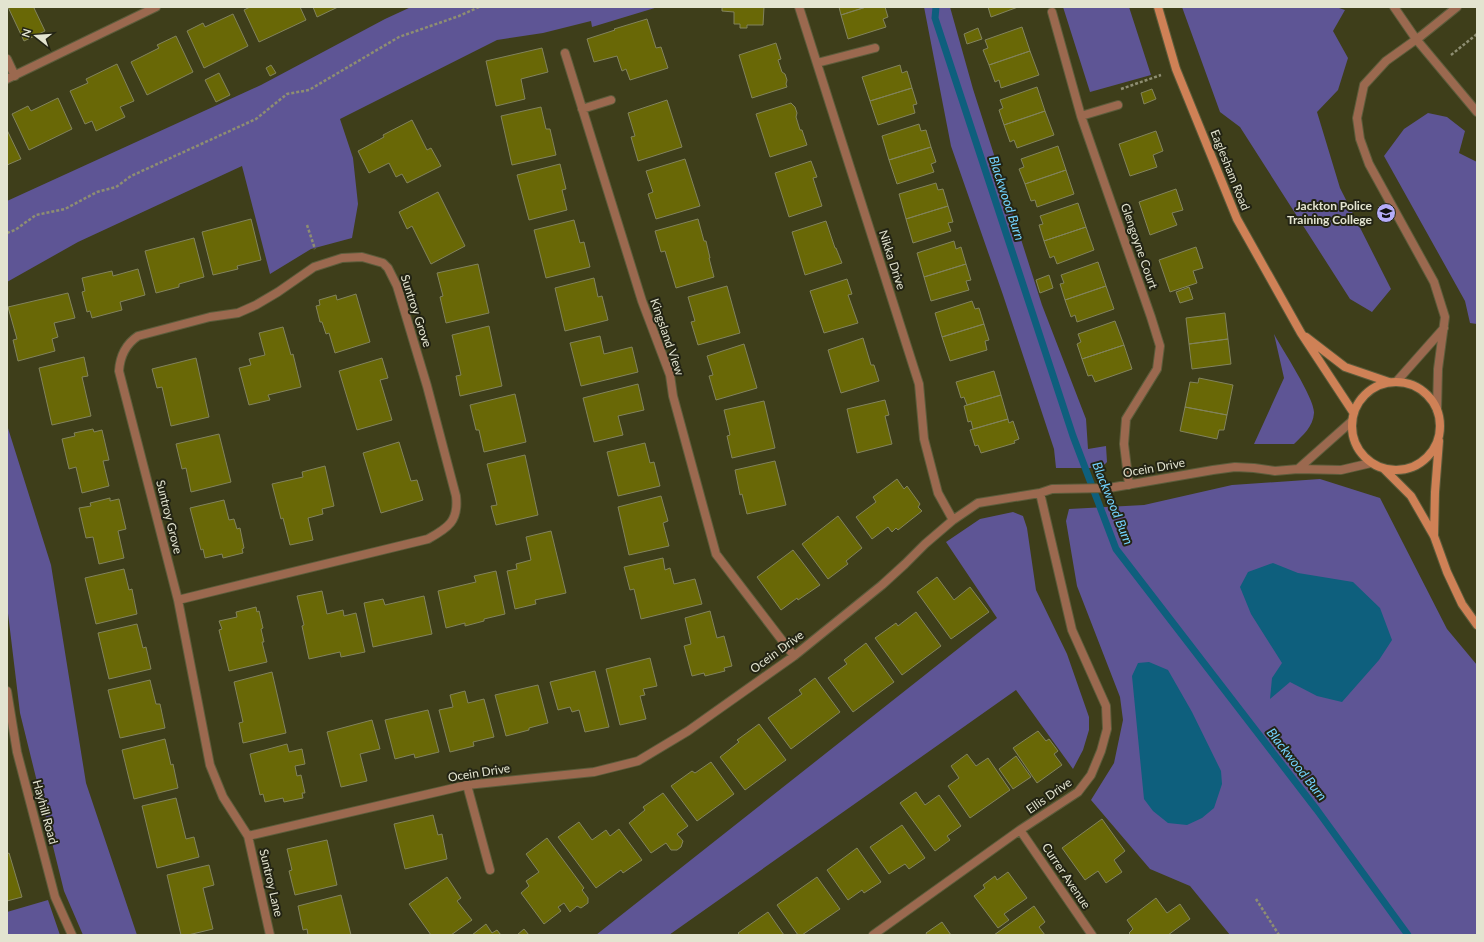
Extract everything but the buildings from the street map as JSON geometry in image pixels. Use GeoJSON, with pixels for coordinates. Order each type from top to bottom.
{"type":"FeatureCollection","features":[{"type":"Feature","properties":{"kind":"main road","name":"Eaglesham Road"},"geometry":{"type":"LineString","coordinates":[[1158,7],[1176,69],[1237,219],[1301,333],[1353,412]]}},
{"type":"Feature","properties":{"kind":"main road"},"geometry":{"type":"LineString","coordinates":[[1301,333],[1345,367],[1393,382],[1407,383],[1421,390],[1433,401],[1438,410],[1440,420],[1435,492],[1434,536]]}},
{"type":"Feature","properties":{"kind":"main road"},"geometry":{"type":"LineString","coordinates":[[1393,382],[1376,386],[1367,391],[1360,399],[1353,412],[1351,426],[1353,440],[1360,454],[1371,463],[1384,469],[1399,471],[1413,468],[1425,460],[1430,454],[1439,434]]}},
{"type":"Feature","properties":{"kind":"main road"},"geometry":{"type":"LineString","coordinates":[[1384,469],[1411,496],[1434,536],[1462,604],[1477,625]]}},
{"type":"Feature","properties":{"kind":"street"},"geometry":{"type":"LineString","coordinates":[[7,79],[156,7]]}},
{"type":"Feature","properties":{"kind":"street","name":"Nikka Drive"},"geometry":{"type":"LineString","coordinates":[[799,7],[919,384],[924,439],[938,493],[953,520]]}},
{"type":"Feature","properties":{"kind":"street"},"geometry":{"type":"LineString","coordinates":[[1394,7],[1416,39],[1477,112]]}},
{"type":"Feature","properties":{"kind":"street"},"geometry":{"type":"LineString","coordinates":[[1438,410],[1438,369],[1445,317],[1434,282],[1369,164],[1360,139],[1357,118],[1364,85],[1386,61],[1457,7]]}},
{"type":"Feature","properties":{"kind":"street","name":"Glengoyne Court"},"geometry":{"type":"LineString","coordinates":[[1052,12],[1082,116],[1160,346],[1156,369],[1126,419],[1124,444],[1129,485]]}},
{"type":"Feature","properties":{"kind":"street"},"geometry":{"type":"LineString","coordinates":[[817,63],[875,48]]}},
{"type":"Feature","properties":{"kind":"street","name":"Kingsland View"},"geometry":{"type":"LineString","coordinates":[[565,53],[642,301],[670,375],[673,396],[716,554],[794,656]]}},
{"type":"Feature","properties":{"kind":"street"},"geometry":{"type":"LineString","coordinates":[[7,59],[15,76]]}},
{"type":"Feature","properties":{"kind":"street"},"geometry":{"type":"LineString","coordinates":[[582,109],[612,100]]}},
{"type":"Feature","properties":{"kind":"street"},"geometry":{"type":"LineString","coordinates":[[1082,116],[1118,105]]}},
{"type":"Feature","properties":{"kind":"street","name":"Suntroy Grove"},"geometry":{"type":"LineString","coordinates":[[178,600],[428,539],[444,530],[450,524],[457,507],[456,496],[397,286],[388,268],[377,260],[362,257],[342,258],[314,267],[256,306],[238,312],[210,317],[138,336],[131,341],[122,355],[119,371],[178,600],[210,765],[223,797],[248,836]]}},
{"type":"Feature","properties":{"kind":"street"},"geometry":{"type":"LineString","coordinates":[[1393,382],[1444,328]]}},
{"type":"Feature","properties":{"kind":"street"},"geometry":{"type":"LineString","coordinates":[[1298,469],[1352,421]]}},
{"type":"Feature","properties":{"kind":"street","name":"Ocein Drive"},"geometry":{"type":"LineString","coordinates":[[248,836],[467,786],[594,772],[638,761],[688,731],[794,656],[882,586],[925,544],[953,520],[978,504],[1040,493],[1052,489],[1109,488],[1235,467],[1275,471],[1298,469],[1341,470],[1371,463]]}},
{"type":"Feature","properties":{"kind":"street","name":"Ellis Drive"},"geometry":{"type":"LineString","coordinates":[[873,935],[1020,830],[1078,792],[1091,775],[1101,751],[1107,729],[1106,706],[1072,630],[1040,493]]}},
{"type":"Feature","properties":{"kind":"street","name":"Hayhill Road"},"geometry":{"type":"LineString","coordinates":[[7,691],[17,752],[55,897],[72,935]]}},
{"type":"Feature","properties":{"kind":"street"},"geometry":{"type":"LineString","coordinates":[[467,786],[490,870]]}},
{"type":"Feature","properties":{"kind":"street","name":"Currer Avenue"},"geometry":{"type":"LineString","coordinates":[[1020,830],[1092,935]]}},
{"type":"Feature","properties":{"kind":"street","name":"Suntroy Lane"},"geometry":{"type":"LineString","coordinates":[[248,836],[270,935]]}},
{"type":"Feature","properties":{"kind":"path"},"geometry":{"type":"LineString","coordinates":[[7,233],[15,230],[36,215],[65,209],[97,192],[116,187],[131,176],[256,119],[287,94],[309,90],[399,37],[459,16],[479,7]]}},
{"type":"Feature","properties":{"kind":"path"},"geometry":{"type":"LineString","coordinates":[[1438,66],[1477,34]]}},
{"type":"Feature","properties":{"kind":"path"},"geometry":{"type":"LineString","coordinates":[[1118,105],[1121,88],[1176,69]]}},
{"type":"Feature","properties":{"kind":"path"},"geometry":{"type":"LineString","coordinates":[[307,225],[321,265]]}},
{"type":"Feature","properties":{"kind":"path"},"geometry":{"type":"LineString","coordinates":[[1256,899],[1279,935]]}},
{"type":"Feature","properties":{"kind":"shaded area"},"geometry":{"type":"Polygon","coordinates":[[[411,7],[658,7],[592,27],[591,21],[543,33],[497,40],[340,119],[353,158],[358,204],[352,238],[311,249],[270,274],[242,166],[78,242],[7,282],[7,201],[261,85],[385,19],[411,7]]]}},
{"type":"Feature","properties":{"kind":"shaded area"},"geometry":{"type":"Polygon","coordinates":[[[924,7],[950,7],[973,89],[1042,305],[1086,419],[1088,449],[1106,446],[1107,462],[1101,468],[1056,468],[1054,449],[1003,295],[951,146],[924,7]]]}},
{"type":"Feature","properties":{"kind":"shaded area"},"geometry":{"type":"Polygon","coordinates":[[[1063,7],[1129,7],[1151,75],[1090,92],[1063,7]]]}},
{"type":"Feature","properties":{"kind":"shaded area"},"geometry":{"type":"Polygon","coordinates":[[[1182,7],[1336,7],[1345,10],[1333,31],[1348,58],[1338,90],[1317,112],[1340,188],[1391,289],[1372,312],[1350,299],[1240,127],[1220,112],[1182,7]]]}},
{"type":"Feature","properties":{"kind":"shaded area"},"geometry":{"type":"Polygon","coordinates":[[[1428,113],[1447,117],[1465,131],[1459,153],[1477,162],[1477,324],[1470,323],[1465,301],[1384,156],[1404,129],[1428,113]]]}},
{"type":"Feature","properties":{"kind":"shaded area"},"geometry":{"type":"Polygon","coordinates":[[[1274,334],[1309,397],[1314,413],[1312,422],[1307,430],[1294,444],[1254,444],[1284,378],[1274,334]]]}},
{"type":"Feature","properties":{"kind":"shaded area"},"geometry":{"type":"Polygon","coordinates":[[[7,425],[51,565],[86,783],[137,935],[83,935],[64,891],[20,713],[7,605],[7,425]]]}},
{"type":"Feature","properties":{"kind":"shaded area"},"geometry":{"type":"Polygon","coordinates":[[[1320,479],[1380,498],[1447,629],[1477,665],[1477,935],[1230,935],[1190,886],[1150,869],[1091,800],[1114,763],[1123,720],[1120,697],[1077,586],[1066,521],[1069,509],[1144,505],[1232,485],[1320,479]]]}},
{"type":"Feature","properties":{"kind":"shaded area"},"geometry":{"type":"Polygon","coordinates":[[[1013,512],[1023,516],[1027,528],[1036,590],[1067,654],[1089,717],[1089,730],[1083,750],[1073,769],[1016,690],[669,935],[596,935],[997,618],[946,542],[980,519],[1013,512]]]}},
{"type":"Feature","properties":{"kind":"shaded area"},"geometry":{"type":"Polygon","coordinates":[[[48,900],[60,935],[7,935],[7,912],[48,900]]]}},
{"type":"Feature","properties":{"kind":"water"},"geometry":{"type":"Polygon","coordinates":[[[1273,563],[1298,573],[1353,582],[1380,608],[1392,640],[1379,660],[1342,702],[1317,696],[1290,682],[1270,699],[1272,678],[1282,663],[1251,614],[1240,587],[1248,572],[1273,563]]]}},
{"type":"Feature","properties":{"kind":"water"},"geometry":{"type":"Polygon","coordinates":[[[1149,662],[1168,670],[1192,712],[1221,771],[1222,784],[1214,808],[1202,818],[1187,825],[1168,823],[1153,811],[1144,799],[1132,676],[1138,663],[1149,662]]]}},
{"type":"Feature","properties":{"kind":"waterway","name":"Blackwood Burn"},"geometry":{"type":"LineString","coordinates":[[936,7],[935,18],[1073,436],[1116,549],[1317,810],[1408,935]]}},
{"type":"Feature","properties":{"kind":"place","name":"Jackton Police Training College"},"geometry":{"type":"Point","coordinates":[1386,213]}}]}
